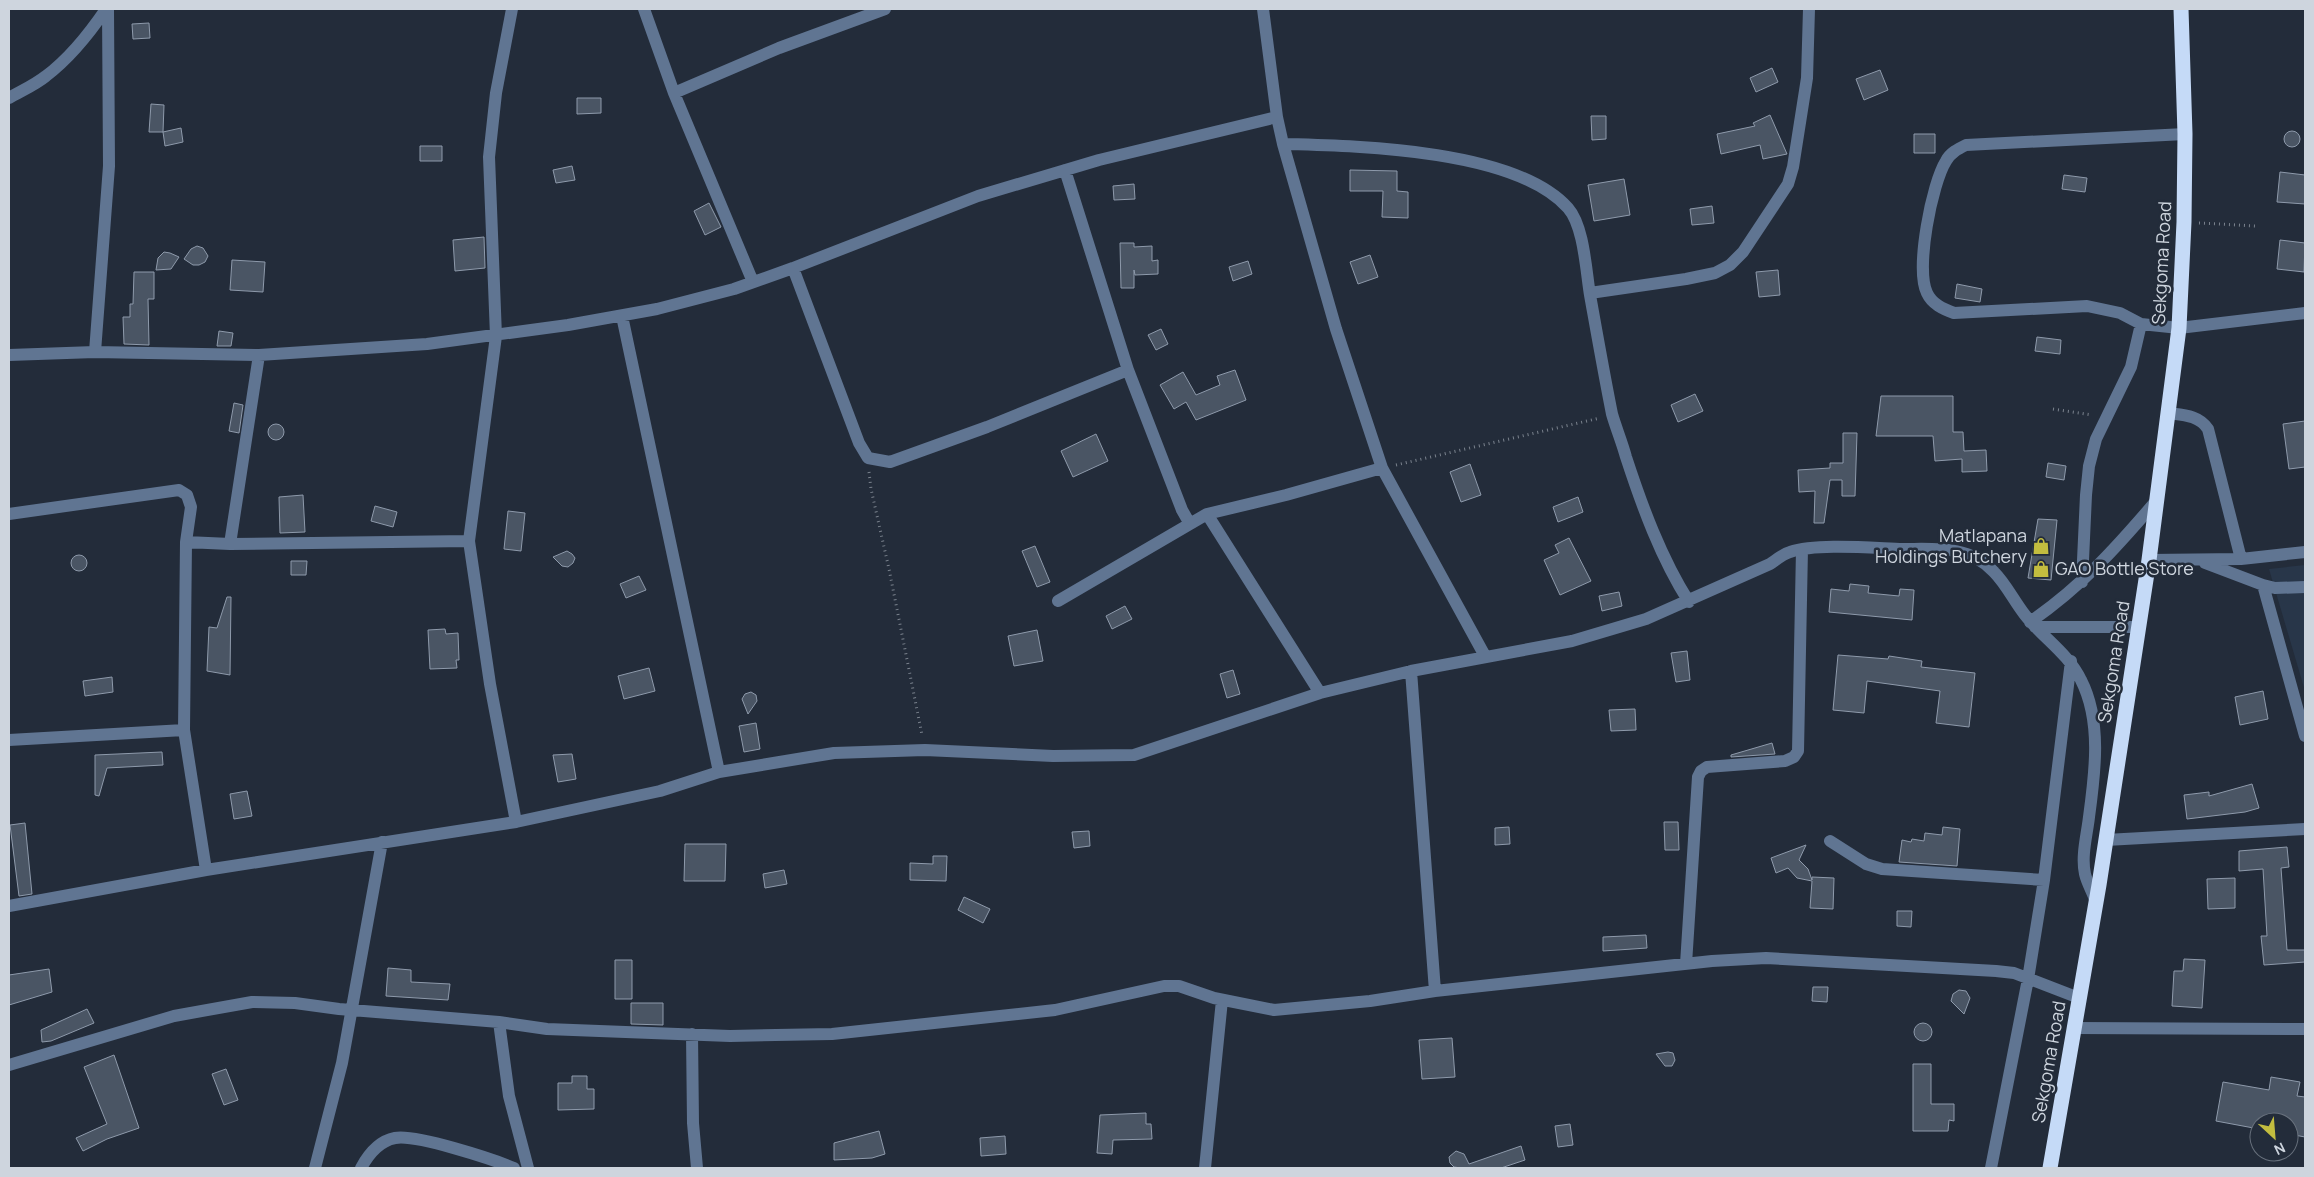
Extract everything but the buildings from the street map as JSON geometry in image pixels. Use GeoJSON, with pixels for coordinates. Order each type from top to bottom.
{"type":"FeatureCollection","features":[{"type":"Feature","properties":{"kind":"highway","name":"Sekgoma Road"},"geometry":{"type":"LineString","coordinates":[[2050,1168],[2096,902],[2150,560],[2179,328],[2184,222],[2185,134],[2181,9]]}},
{"type":"Feature","properties":{"kind":"street"},"geometry":{"type":"LineString","coordinates":[[9,98],[45,77],[69,56],[90,33],[107,9]]}},
{"type":"Feature","properties":{"kind":"street"},"geometry":{"type":"LineString","coordinates":[[94,352],[110,166],[107,9]]}},
{"type":"Feature","properties":{"kind":"street"},"geometry":{"type":"LineString","coordinates":[[512,9],[496,93],[489,157],[496,336],[469,541],[490,684],[516,822]]}},
{"type":"Feature","properties":{"kind":"street"},"geometry":{"type":"LineString","coordinates":[[644,9],[674,93],[753,282]]}},
{"type":"Feature","properties":{"kind":"street"},"geometry":{"type":"LineString","coordinates":[[674,93],[779,48],[885,9]]}},
{"type":"Feature","properties":{"kind":"street"},"geometry":{"type":"LineString","coordinates":[[1263,9],[1277,117],[1283,144],[1336,329],[1382,468],[1485,656]]}},
{"type":"Feature","properties":{"kind":"street"},"geometry":{"type":"LineString","coordinates":[[1590,293],[1715,273],[1730,265],[1743,252],[1788,184],[1793,168],[1806,78],[1809,9]]}},
{"type":"Feature","properties":{"kind":"street"},"geometry":{"type":"LineString","coordinates":[[9,355],[94,352],[259,355],[427,344],[496,336],[622,316],[657,309],[753,282],[978,196],[1065,170],[1277,117]]}},
{"type":"Feature","properties":{"kind":"street"},"geometry":{"type":"LineString","coordinates":[[2185,134],[1966,144],[1955,150],[1946,160],[1938,177],[1925,238],[1923,267],[1926,292],[1939,307],[1954,313],[2087,306],[2120,313],[2142,324],[2179,328],[2305,312]]}},
{"type":"Feature","properties":{"kind":"street"},"geometry":{"type":"LineString","coordinates":[[1283,144],[1444,155],[1495,169],[1539,184],[1569,209],[1581,236],[1613,416],[1638,493],[1675,577],[1689,602]]}},
{"type":"Feature","properties":{"kind":"street"},"geometry":{"type":"LineString","coordinates":[[1065,170],[1128,370],[1182,510],[1190,524]]}},
{"type":"Feature","properties":{"kind":"street"},"geometry":{"type":"LineString","coordinates":[[793,268],[859,443],[868,458],[890,462],[987,427],[1128,370]]}},
{"type":"Feature","properties":{"kind":"street"},"geometry":{"type":"LineString","coordinates":[[622,316],[719,772]]}},
{"type":"Feature","properties":{"kind":"street"},"geometry":{"type":"LineString","coordinates":[[2082,582],[2089,466],[2096,439],[2105,417],[2131,366],[2142,324]]}},
{"type":"Feature","properties":{"kind":"street"},"geometry":{"type":"LineString","coordinates":[[230,544],[259,355]]}},
{"type":"Feature","properties":{"kind":"street"},"geometry":{"type":"LineString","coordinates":[[2168,413],[2194,417],[2202,421],[2208,428],[2241,559]]}},
{"type":"Feature","properties":{"kind":"street"},"geometry":{"type":"LineString","coordinates":[[1058,601],[1207,514],[1286,495],[1382,468]]}},
{"type":"Feature","properties":{"kind":"street"},"geometry":{"type":"LineString","coordinates":[[9,514],[178,490],[186,495],[191,507],[186,542],[184,730],[206,870]]}},
{"type":"Feature","properties":{"kind":"street"},"geometry":{"type":"LineString","coordinates":[[2033,624],[2082,582],[2157,500]]}},
{"type":"Feature","properties":{"kind":"street"},"geometry":{"type":"LineString","coordinates":[[1207,514],[1320,693]]}},
{"type":"Feature","properties":{"kind":"street"},"geometry":{"type":"LineString","coordinates":[[186,542],[230,544],[469,541]]}},
{"type":"Feature","properties":{"kind":"street"},"geometry":{"type":"LineString","coordinates":[[1686,964],[1698,777],[1707,767],[1785,760],[1794,757],[1798,751],[1802,549]]}},
{"type":"Feature","properties":{"kind":"street"},"geometry":{"type":"LineString","coordinates":[[9,906],[206,870],[516,822],[660,791],[719,772],[834,754],[925,750],[1054,756],[1134,755],[1320,693],[1411,671],[1572,641],[1646,619],[1689,602],[1770,564],[1787,552],[1802,549],[1944,550],[1966,552],[1982,560],[1995,572],[2033,624],[2071,661],[2089,697],[2093,718],[2095,741],[2094,785],[2084,861],[2085,874],[2096,902]]}},
{"type":"Feature","properties":{"kind":"street"},"geometry":{"type":"LineString","coordinates":[[2150,560],[2241,559],[2305,552]]}},
{"type":"Feature","properties":{"kind":"street"},"geometry":{"type":"LineString","coordinates":[[2198,560],[2269,587],[2305,587]]}},
{"type":"Feature","properties":{"kind":"street"},"geometry":{"type":"LineString","coordinates":[[2269,587],[2305,736]]}},
{"type":"Feature","properties":{"kind":"street"},"geometry":{"type":"LineString","coordinates":[[2033,624],[2138,627]]}},
{"type":"Feature","properties":{"kind":"street"},"geometry":{"type":"LineString","coordinates":[[1991,1168],[2028,979],[2044,880],[2071,661]]}},
{"type":"Feature","properties":{"kind":"street"},"geometry":{"type":"LineString","coordinates":[[1411,671],[1435,991]]}},
{"type":"Feature","properties":{"kind":"street"},"geometry":{"type":"LineString","coordinates":[[9,740],[184,730]]}},
{"type":"Feature","properties":{"kind":"street"},"geometry":{"type":"LineString","coordinates":[[2106,840],[2305,829]]}},
{"type":"Feature","properties":{"kind":"street"},"geometry":{"type":"LineString","coordinates":[[1830,841],[1866,864],[1882,869],[2044,880]]}},
{"type":"Feature","properties":{"kind":"street"},"geometry":{"type":"LineString","coordinates":[[315,1168],[352,1010],[382,842]]}},
{"type":"Feature","properties":{"kind":"street"},"geometry":{"type":"LineString","coordinates":[[9,1066],[122,1030],[220,1006],[252,1002],[287,1002],[352,1010],[499,1022],[547,1030],[692,1034],[842,1033],[1055,1010],[1164,986],[1179,986],[1222,1000],[1274,1010],[1370,1001],[1435,991],[1686,964],[1766,958],[1996,971],[2014,974],[2079,998]]}},
{"type":"Feature","properties":{"kind":"street"},"geometry":{"type":"LineString","coordinates":[[1205,1168],[1222,1000]]}},
{"type":"Feature","properties":{"kind":"street"},"geometry":{"type":"LineString","coordinates":[[499,1022],[509,1096],[528,1168]]}},
{"type":"Feature","properties":{"kind":"street"},"geometry":{"type":"LineString","coordinates":[[2074,1028],[2305,1029]]}},
{"type":"Feature","properties":{"kind":"street"},"geometry":{"type":"LineString","coordinates":[[692,1034],[693,1123],[696,1168]]}},
{"type":"Feature","properties":{"kind":"street"},"geometry":{"type":"LineString","coordinates":[[361,1168],[366,1159],[379,1146],[394,1138],[413,1138],[514,1168]]}},
{"type":"Feature","properties":{"kind":"path"},"geometry":{"type":"LineString","coordinates":[[2184,222],[2256,226]]}},
{"type":"Feature","properties":{"kind":"path"},"geometry":{"type":"LineString","coordinates":[[2053,409],[2105,417]]}},
{"type":"Feature","properties":{"kind":"path"},"geometry":{"type":"LineString","coordinates":[[1382,468],[1613,416]]}},
{"type":"Feature","properties":{"kind":"path"},"geometry":{"type":"LineString","coordinates":[[868,458],[871,489],[891,578],[925,750]]}},
{"type":"Feature","properties":{"kind":"shaded area"},"geometry":{"type":"Polygon","coordinates":[[[2305,565],[2305,691],[2269,569],[2305,565]]]}},
{"type":"Feature","properties":{"kind":"place","name":"Matlapana Holdings Butchery"},"geometry":{"type":"Point","coordinates":[2041,546]}},
{"type":"Feature","properties":{"kind":"place","name":"GAO Bottle Store"},"geometry":{"type":"Point","coordinates":[2041,569]}}]}
